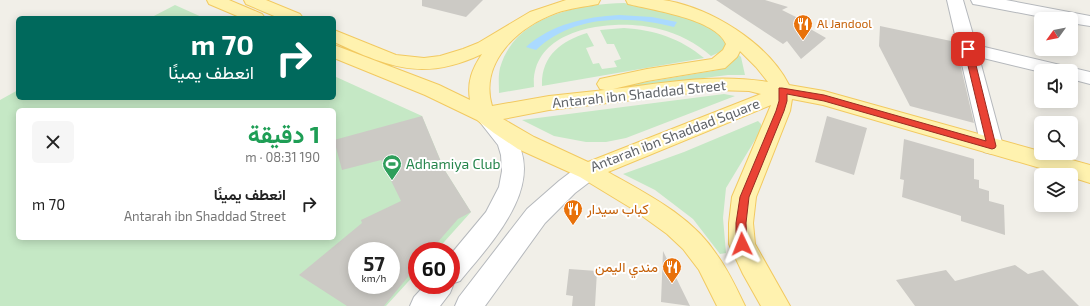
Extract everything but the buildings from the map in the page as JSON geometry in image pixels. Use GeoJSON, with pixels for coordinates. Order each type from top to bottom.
{"type":"FeatureCollection","features":[{"type":"Feature","properties":{"kind":"main road"},"geometry":{"type":"LineString","coordinates":[[214,0],[251,16]]}},
{"type":"Feature","properties":{"kind":"main road"},"geometry":{"type":"LineString","coordinates":[[252,0],[289,16]]}},
{"type":"Feature","properties":{"kind":"main road"},"geometry":{"type":"LineString","coordinates":[[336,36],[392,60],[412,64],[428,64],[471,52],[492,43],[529,18],[542,8],[548,0]]}},
{"type":"Feature","properties":{"kind":"main road"},"geometry":{"type":"LineString","coordinates":[[529,18],[550,9],[574,2],[592,0]]}},
{"type":"Feature","properties":{"kind":"main road"},"geometry":{"type":"LineString","coordinates":[[636,0],[653,2],[686,11],[714,23],[730,32],[756,55],[771,72],[782,90],[783,101],[780,111],[744,197],[741,223],[742,244],[752,266],[776,306]]}},
{"type":"Feature","properties":{"kind":"main road"},"geometry":{"type":"LineString","coordinates":[[484,115],[479,98],[479,83],[484,65],[497,46],[511,31]]}},
{"type":"Feature","properties":{"kind":"main road"},"geometry":{"type":"LineString","coordinates":[[549,103],[602,86],[647,75],[718,64],[730,53],[735,44],[730,32]]}},
{"type":"Feature","properties":{"kind":"main road"},"geometry":{"type":"LineString","coordinates":[[336,52],[432,90],[484,115]]}},
{"type":"Feature","properties":{"kind":"main road","name":"Antarah ibn Shaddad Street"},"geometry":{"type":"LineString","coordinates":[[484,115],[549,103],[715,84],[749,85],[824,98],[1090,174]]}},
{"type":"Feature","properties":{"kind":"main road","name":"Antarah ibn Shaddad Square"},"geometry":{"type":"LineString","coordinates":[[484,115],[501,128],[526,142],[588,171],[765,100],[782,90]]}},
{"type":"Feature","properties":{"kind":"main road"},"geometry":{"type":"LineString","coordinates":[[588,171],[638,201],[676,227],[692,242],[708,262],[731,306]]}},
{"type":"Feature","properties":{"kind":"street"},"geometry":{"type":"LineString","coordinates":[[955,0],[992,146]]}},
{"type":"Feature","properties":{"kind":"street"},"geometry":{"type":"LineString","coordinates":[[979,0],[1090,21]]}},
{"type":"Feature","properties":{"kind":"street"},"geometry":{"type":"LineString","coordinates":[[968,49],[1034,64]]}},
{"type":"Feature","properties":{"kind":"street"},"geometry":{"type":"LineString","coordinates":[[1078,75],[1090,78]]}},
{"type":"Feature","properties":{"kind":"street"},"geometry":{"type":"LineString","coordinates":[[460,262],[496,218],[510,190],[514,170],[512,153],[500,132],[484,115]]}},
{"type":"Feature","properties":{"kind":"street"},"geometry":{"type":"LineString","coordinates":[[469,306],[536,216],[567,187],[588,171]]}},
{"type":"Feature","properties":{"kind":"street"},"geometry":{"type":"LineString","coordinates":[[424,306],[434,294]]}},
{"type":"Feature","properties":{"kind":"green space"},"geometry":{"type":"Polygon","coordinates":[[[624,3],[660,8],[715,28],[728,45],[720,52],[711,56],[687,40],[659,29],[621,25],[599,26],[579,31],[560,39],[546,51],[536,67],[534,87],[499,93],[499,71],[507,50],[519,36],[533,25],[550,16],[568,10],[587,6],[624,3]]]}},
{"type":"Feature","properties":{"kind":"green space"},"geometry":{"type":"Polygon","coordinates":[[[175,5],[200,16],[154,16],[175,5]]]}},
{"type":"Feature","properties":{"kind":"green space"},"geometry":{"type":"Polygon","coordinates":[[[624,28],[666,36],[686,45],[704,58],[542,86],[545,66],[554,51],[569,40],[587,33],[594,46],[586,48],[593,64],[599,63],[602,69],[617,67],[614,61],[621,59],[614,44],[607,44],[600,30],[624,28]]]}},
{"type":"Feature","properties":{"kind":"green space"},"geometry":{"type":"Polygon","coordinates":[[[737,53],[741,57],[745,75],[728,75],[615,89],[623,86],[718,70],[724,67],[737,53]]]}},
{"type":"Feature","properties":{"kind":"green space","name":"Adhamiya Club"},"geometry":{"type":"Polygon","coordinates":[[[336,77],[422,116],[444,169],[471,212],[444,242],[408,242],[408,282],[400,291],[400,242],[348,242],[348,294],[397,294],[386,306],[0,306],[0,100],[16,91],[16,100],[336,100],[336,77]]]}},
{"type":"Feature","properties":{"kind":"green space"},"geometry":{"type":"Polygon","coordinates":[[[724,94],[735,96],[626,138],[606,142],[586,142],[554,136],[522,120],[724,94]]]}},
{"type":"Feature","properties":{"kind":"green space"},"geometry":{"type":"Polygon","coordinates":[[[758,121],[761,124],[761,130],[726,188],[723,218],[726,253],[720,254],[693,219],[655,190],[623,174],[684,152],[758,121]]]}},
{"type":"Feature","properties":{"kind":"water"},"geometry":{"type":"Polygon","coordinates":[[[619,15],[652,17],[677,22],[674,27],[638,21],[601,21],[584,24],[567,30],[551,38],[536,50],[526,47],[536,39],[558,27],[581,20],[619,15]]]}},
{"type":"Feature","properties":{"kind":"place","name":"Al Jandool"},"geometry":{"type":"Point","coordinates":[803,41]}},
{"type":"Feature","properties":{"kind":"place","name":"Adhamiya Club"},"geometry":{"type":"Point","coordinates":[392,181]}},
{"type":"Feature","properties":{"kind":"place","name":"كباب سيدار"},"geometry":{"type":"Point","coordinates":[573,226]}},
{"type":"Feature","properties":{"kind":"place","name":"مندي اليمن"},"geometry":{"type":"Point","coordinates":[672,284]}},
{"type":"Feature","properties":{"kind":"route"},"geometry":{"type":"LineString","coordinates":[[742,244],[741,223],[744,197],[775,126],[783,101],[782,90],[824,98],[992,146],[968,49]]}}]}
